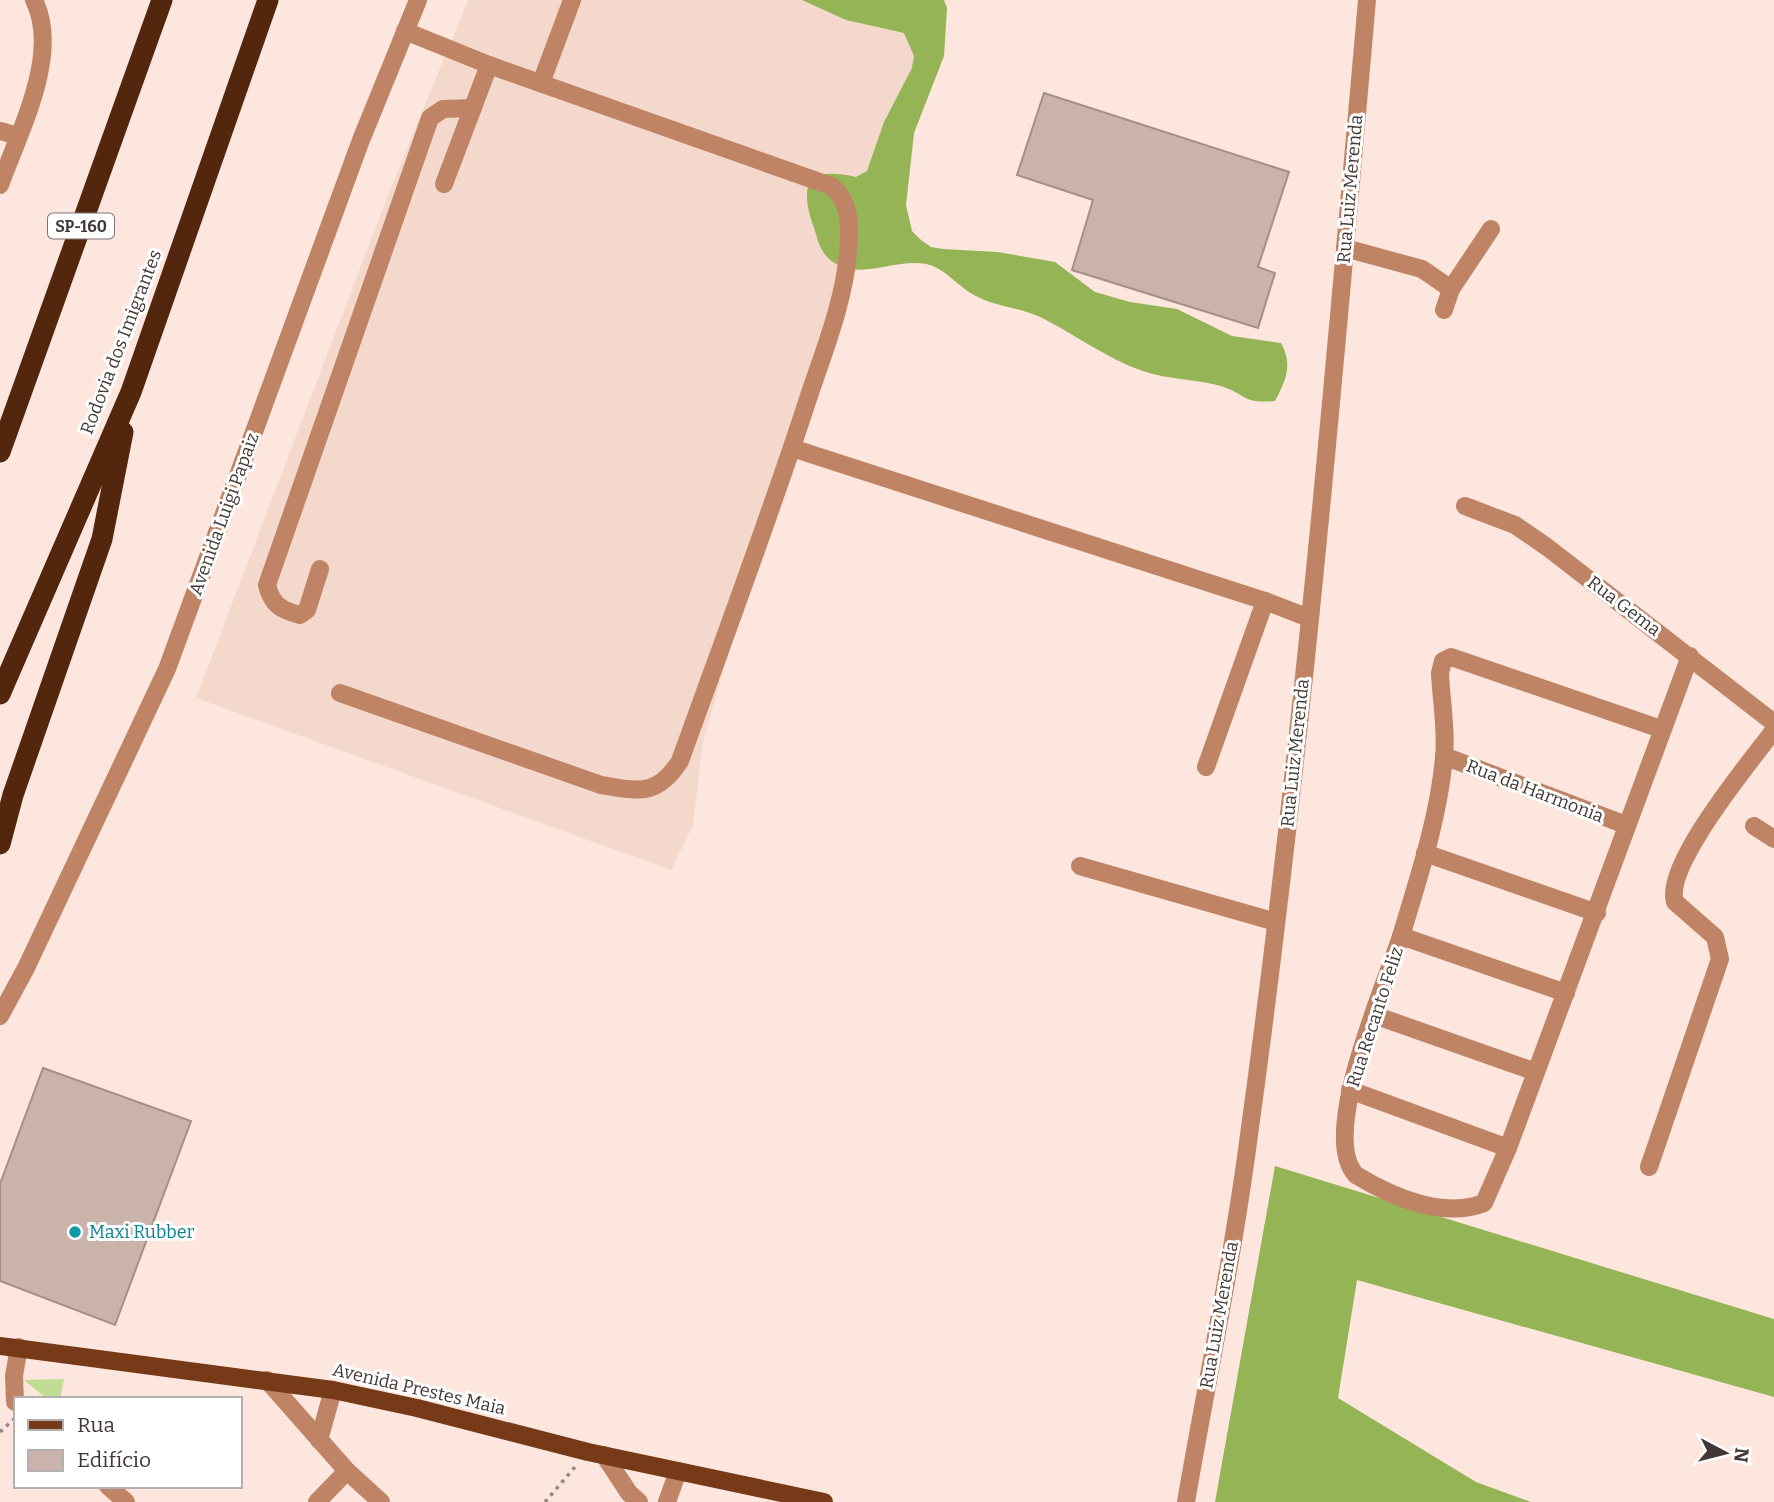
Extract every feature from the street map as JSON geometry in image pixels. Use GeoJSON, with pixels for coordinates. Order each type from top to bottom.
{"type":"FeatureCollection","features":[{"type":"Feature","properties":{"kind":"highway","name":"SP-160"},"geometry":{"type":"LineString","coordinates":[[0,452],[162,0]]}},
{"type":"Feature","properties":{"kind":"highway","name":"Rodovia dos Imigrantes"},"geometry":{"type":"LineString","coordinates":[[0,694],[131,392],[268,0]]}},
{"type":"Feature","properties":{"kind":"highway"},"geometry":{"type":"LineString","coordinates":[[0,844],[13,795],[102,539],[131,392]]}},
{"type":"Feature","properties":{"kind":"main road","name":"Avenida Prestes Maia"},"geometry":{"type":"LineString","coordinates":[[0,1346],[19,1346],[333,1391],[417,1408],[596,1453],[824,1502]]}},
{"type":"Feature","properties":{"kind":"street"},"geometry":{"type":"LineString","coordinates":[[0,185],[43,61],[43,18],[34,0]]}},
{"type":"Feature","properties":{"kind":"street","name":"Avenida Luigi Papaiz"},"geometry":{"type":"LineString","coordinates":[[0,1016],[26,968],[167,669],[361,140],[418,0]]}},
{"type":"Feature","properties":{"kind":"street"},"geometry":{"type":"LineString","coordinates":[[541,83],[572,0]]}},
{"type":"Feature","properties":{"kind":"street","name":"Rua Luiz Merenda"},"geometry":{"type":"LineString","coordinates":[[1186,1502],[1249,1139],[1276,922],[1310,618],[1367,0]]}},
{"type":"Feature","properties":{"kind":"street"},"geometry":{"type":"LineString","coordinates":[[340,693],[601,785],[636,790],[653,788],[669,779],[680,761],[792,448],[841,295],[849,239],[848,212],[841,194],[831,186],[489,65],[405,31]]}},
{"type":"Feature","properties":{"kind":"street"},"geometry":{"type":"LineString","coordinates":[[444,184],[489,65]]}},
{"type":"Feature","properties":{"kind":"street"},"geometry":{"type":"LineString","coordinates":[[320,569],[307,610],[300,615],[284,611],[271,600],[267,585],[430,118],[443,109],[473,108]]}},
{"type":"Feature","properties":{"kind":"street"},"geometry":{"type":"LineString","coordinates":[[0,131],[18,136]]}},
{"type":"Feature","properties":{"kind":"street"},"geometry":{"type":"LineString","coordinates":[[1444,310],[1451,289],[1491,229]]}},
{"type":"Feature","properties":{"kind":"street"},"geometry":{"type":"LineString","coordinates":[[1345,248],[1422,269],[1451,289]]}},
{"type":"Feature","properties":{"kind":"street"},"geometry":{"type":"LineString","coordinates":[[792,448],[1265,601],[1310,618]]}},
{"type":"Feature","properties":{"kind":"street","name":"Rua Gema"},"geometry":{"type":"LineString","coordinates":[[1465,506],[1526,532],[1774,723]]}},
{"type":"Feature","properties":{"kind":"street"},"geometry":{"type":"LineString","coordinates":[[1206,767],[1265,601]]}},
{"type":"Feature","properties":{"kind":"street","name":"Rua Recanto Feliz"},"geometry":{"type":"LineString","coordinates":[[1661,729],[1451,657],[1443,661],[1440,673],[1444,756],[1425,853],[1401,936],[1350,1090],[1344,1131],[1348,1166],[1369,1183],[1433,1207],[1469,1209],[1484,1203],[1508,1148],[1597,913],[1626,825],[1690,656]]}},
{"type":"Feature","properties":{"kind":"street"},"geometry":{"type":"LineString","coordinates":[[1649,1167],[1720,959],[1715,937],[1675,902],[1673,887],[1702,828],[1774,730]]}},
{"type":"Feature","properties":{"kind":"street","name":"Rua da Harmonia"},"geometry":{"type":"LineString","coordinates":[[1444,756],[1626,825]]}},
{"type":"Feature","properties":{"kind":"street"},"geometry":{"type":"LineString","coordinates":[[1754,826],[1774,839]]}},
{"type":"Feature","properties":{"kind":"street"},"geometry":{"type":"LineString","coordinates":[[1425,853],[1597,913]]}},
{"type":"Feature","properties":{"kind":"street"},"geometry":{"type":"LineString","coordinates":[[1080,866],[1276,922]]}},
{"type":"Feature","properties":{"kind":"street"},"geometry":{"type":"LineString","coordinates":[[1401,936],[1566,993]]}},
{"type":"Feature","properties":{"kind":"street"},"geometry":{"type":"LineString","coordinates":[[1374,1014],[1536,1072]]}},
{"type":"Feature","properties":{"kind":"street"},"geometry":{"type":"LineString","coordinates":[[1350,1090],[1508,1148]]}},
{"type":"Feature","properties":{"kind":"street"},"geometry":{"type":"LineString","coordinates":[[15,1397],[14,1376],[19,1346]]}},
{"type":"Feature","properties":{"kind":"street"},"geometry":{"type":"LineString","coordinates":[[267,1380],[347,1471],[381,1502]]}},
{"type":"Feature","properties":{"kind":"street"},"geometry":{"type":"LineString","coordinates":[[319,1440],[333,1391]]}},
{"type":"Feature","properties":{"kind":"street"},"geometry":{"type":"LineString","coordinates":[[596,1453],[639,1502]]}},
{"type":"Feature","properties":{"kind":"street"},"geometry":{"type":"LineString","coordinates":[[317,1502],[347,1471]]}},
{"type":"Feature","properties":{"kind":"street"},"geometry":{"type":"LineString","coordinates":[[667,1502],[677,1471]]}},
{"type":"Feature","properties":{"kind":"street"},"geometry":{"type":"LineString","coordinates":[[110,1488],[126,1502]]}},
{"type":"Feature","properties":{"kind":"path"},"geometry":{"type":"LineString","coordinates":[[0,1432],[14,1420]]}},
{"type":"Feature","properties":{"kind":"path"},"geometry":{"type":"LineString","coordinates":[[545,1502],[596,1453]]}},
{"type":"Feature","properties":{"kind":"shaded area"},"geometry":{"type":"Polygon","coordinates":[[[468,0],[910,0],[933,7],[864,227],[838,339],[752,573],[703,741],[693,825],[671,870],[196,698],[388,195],[468,0]]]}},
{"type":"Feature","properties":{"kind":"green space"},"geometry":{"type":"Polygon","coordinates":[[[802,0],[944,0],[947,8],[944,56],[914,133],[906,205],[912,231],[921,240],[931,247],[943,249],[998,252],[1055,262],[1095,292],[1130,302],[1177,309],[1232,336],[1281,343],[1287,358],[1287,372],[1275,401],[1251,400],[1221,386],[1163,376],[1130,366],[1040,317],[974,295],[937,268],[911,263],[854,269],[829,259],[820,246],[810,216],[807,191],[810,183],[825,174],[856,177],[867,171],[884,122],[912,68],[914,56],[904,33],[846,20],[802,0]]]}},
{"type":"Feature","properties":{"kind":"green space"},"geometry":{"type":"Polygon","coordinates":[[[1275,1166],[1774,1319],[1774,1397],[1357,1280],[1338,1398],[1476,1482],[1531,1502],[1215,1502],[1275,1166]]]}},
{"type":"Feature","properties":{"kind":"green space"},"geometry":{"type":"Polygon","coordinates":[[[64,1379],[60,1397],[45,1397],[24,1380],[64,1379]]]}},
{"type":"Feature","properties":{"kind":"building"},"geometry":{"type":"Polygon","coordinates":[[[1044,93],[1289,172],[1258,267],[1275,273],[1258,328],[1072,270],[1093,200],[1017,175],[1044,93]]]}},
{"type":"Feature","properties":{"kind":"building","name":"Maxi Rubber"},"geometry":{"type":"Polygon","coordinates":[[[43,1068],[191,1121],[115,1325],[0,1281],[0,1184],[43,1068]]]}},
{"type":"Feature","properties":{"kind":"place","name":"Maxi Rubber"},"geometry":{"type":"Point","coordinates":[75,1232]}}]}
